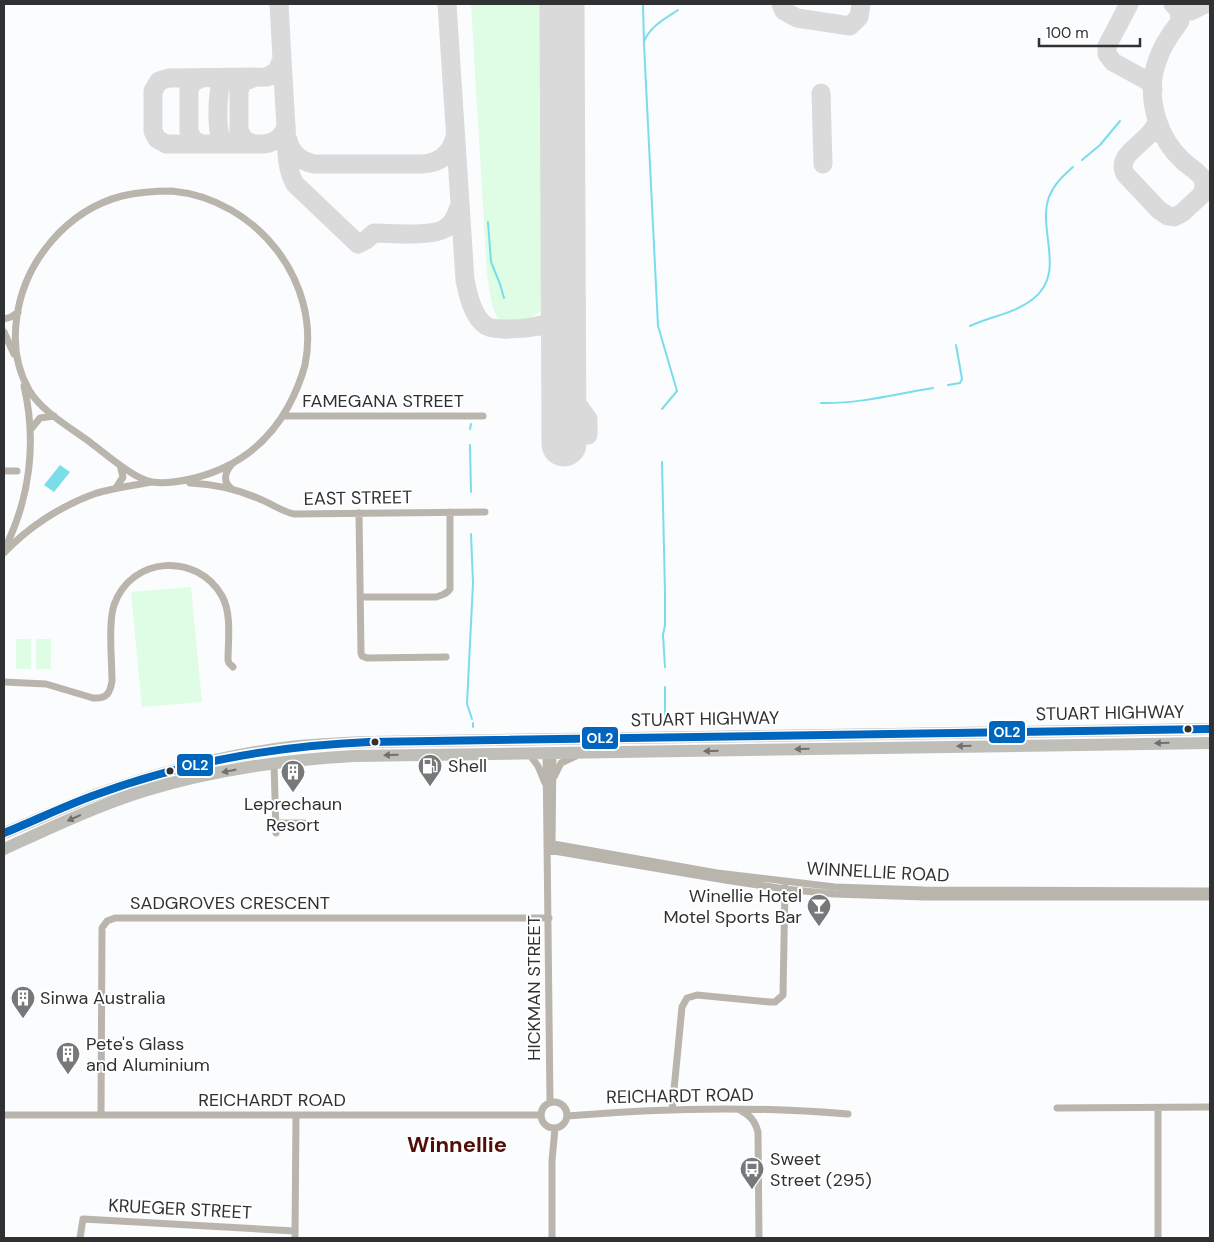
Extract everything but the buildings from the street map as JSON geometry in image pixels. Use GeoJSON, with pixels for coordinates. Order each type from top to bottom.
{"type":"FeatureCollection","features":[{"type":"Feature","properties":{"kind":"highway","name":"STUART HIGHWAY"},"geometry":{"type":"LineString","coordinates":[[4,849],[116,794],[174,770],[245,754],[310,745],[393,742],[1210,729]]}},
{"type":"Feature","properties":{"kind":"highway"},"geometry":{"type":"LineString","coordinates":[[468,741],[477,744],[542,743],[549,752],[554,742],[565,739]]}},
{"type":"Feature","properties":{"kind":"highway"},"geometry":{"type":"LineString","coordinates":[[393,742],[406,745],[438,745],[449,755]]}},
{"type":"Feature","properties":{"kind":"highway","name":"STUART HIGHWAY"},"geometry":{"type":"LineString","coordinates":[[4,833],[78,802],[274,763],[316,758],[549,752],[1210,743]]}},
{"type":"Feature","properties":{"kind":"street"},"geometry":{"type":"LineString","coordinates":[[4,550],[19,512],[29,476],[31,428],[29,406],[15,343],[18,312],[28,278],[45,249],[68,224],[93,208],[120,196],[148,192],[182,192],[214,202],[247,220],[273,244],[287,264],[302,301],[307,338],[305,364],[297,389],[283,416],[261,443],[228,469],[225,477],[227,484],[234,490]]}},
{"type":"Feature","properties":{"kind":"street"},"geometry":{"type":"LineString","coordinates":[[4,319],[18,312]]}},
{"type":"Feature","properties":{"kind":"street"},"geometry":{"type":"LineString","coordinates":[[4,332],[24,381],[36,400],[54,416],[120,465],[133,474],[151,482]]}},
{"type":"Feature","properties":{"kind":"street"},"geometry":{"type":"LineString","coordinates":[[31,428],[40,418],[54,416]]}},
{"type":"Feature","properties":{"kind":"street","name":"FAMEGANA STREET"},"geometry":{"type":"LineString","coordinates":[[283,416],[483,416]]}},
{"type":"Feature","properties":{"kind":"street"},"geometry":{"type":"LineString","coordinates":[[4,554],[32,529],[58,512],[94,494],[151,482],[177,481],[205,476],[234,463]]}},
{"type":"Feature","properties":{"kind":"street"},"geometry":{"type":"LineString","coordinates":[[116,488],[123,477],[120,465]]}},
{"type":"Feature","properties":{"kind":"street"},"geometry":{"type":"LineString","coordinates":[[4,471],[17,471]]}},
{"type":"Feature","properties":{"kind":"street","name":"EAST STREET"},"geometry":{"type":"LineString","coordinates":[[177,481],[206,484],[234,490],[263,500],[291,513],[484,512]]}},
{"type":"Feature","properties":{"kind":"street"},"geometry":{"type":"LineString","coordinates":[[360,596],[436,597],[449,591],[450,512]]}},
{"type":"Feature","properties":{"kind":"street"},"geometry":{"type":"LineString","coordinates":[[359,513],[362,656],[367,658],[446,657]]}},
{"type":"Feature","properties":{"kind":"street"},"geometry":{"type":"LineString","coordinates":[[4,682],[46,684],[99,699],[106,696],[112,682],[112,617],[117,599],[124,588],[137,575],[152,568],[166,566],[178,566],[194,570],[203,575],[218,590],[226,608],[228,660],[233,667]]}},
{"type":"Feature","properties":{"kind":"street","name":"HICKMAN STREET"},"geometry":{"type":"LineString","coordinates":[[549,752],[552,784],[549,874],[550,1102]]}},
{"type":"Feature","properties":{"kind":"street","name":"HICKMAN STREET"},"geometry":{"type":"LineString","coordinates":[[549,752],[550,847]]}},
{"type":"Feature","properties":{"kind":"street","name":"HICKMAN STREET"},"geometry":{"type":"LineString","coordinates":[[552,784],[556,771],[564,761],[590,752]]}},
{"type":"Feature","properties":{"kind":"street","name":"HICKMAN STREET"},"geometry":{"type":"LineString","coordinates":[[529,754],[538,766],[548,793]]}},
{"type":"Feature","properties":{"kind":"street"},"geometry":{"type":"LineString","coordinates":[[274,763],[276,833]]}},
{"type":"Feature","properties":{"kind":"street"},"geometry":{"type":"LineString","coordinates":[[276,823],[304,823]]}},
{"type":"Feature","properties":{"kind":"street","name":"WINNELLIE ROAD"},"geometry":{"type":"LineString","coordinates":[[550,847],[717,873],[834,894],[886,896],[1210,897]]}},
{"type":"Feature","properties":{"kind":"street"},"geometry":{"type":"LineString","coordinates":[[672,1110],[682,1007],[688,998],[697,995],[775,1002],[783,995],[785,885]]}},
{"type":"Feature","properties":{"kind":"street","name":"WINNELLIE ROAD"},"geometry":{"type":"LineString","coordinates":[[785,885],[924,890],[1210,891]]}},
{"type":"Feature","properties":{"kind":"street","name":"SADGROVES CRESCENT"},"geometry":{"type":"LineString","coordinates":[[101,1115],[102,928],[107,921],[115,918],[549,918]]}},
{"type":"Feature","properties":{"kind":"street"},"geometry":{"type":"LineString","coordinates":[[550,1102],[556,1102],[564,1107],[567,1116],[563,1124],[555,1128],[545,1124],[541,1115],[544,1107],[550,1102]]}},
{"type":"Feature","properties":{"kind":"street"},"geometry":{"type":"LineString","coordinates":[[1056,1108],[1210,1108]]}},
{"type":"Feature","properties":{"kind":"street"},"geometry":{"type":"LineString","coordinates":[[1158,1108],[1158,1238]]}},
{"type":"Feature","properties":{"kind":"street","name":"REICHARDT ROAD"},"geometry":{"type":"LineString","coordinates":[[567,1116],[607,1112],[672,1110],[793,1110],[848,1114]]}},
{"type":"Feature","properties":{"kind":"street"},"geometry":{"type":"LineString","coordinates":[[740,1110],[748,1114],[755,1122],[758,1132],[759,1238]]}},
{"type":"Feature","properties":{"kind":"street","name":"REICHARDT ROAD"},"geometry":{"type":"LineString","coordinates":[[4,1115],[541,1115]]}},
{"type":"Feature","properties":{"kind":"street"},"geometry":{"type":"LineString","coordinates":[[296,1115],[296,1235]]}},
{"type":"Feature","properties":{"kind":"street"},"geometry":{"type":"LineString","coordinates":[[552,1238],[552,1161],[555,1128]]}},
{"type":"Feature","properties":{"kind":"street","name":"KRUEGER STREET"},"geometry":{"type":"LineString","coordinates":[[80,1238],[82,1219],[296,1235]]}},
{"type":"Feature","properties":{"kind":"green space"},"geometry":{"type":"Polygon","coordinates":[[[471,4],[544,4],[545,308],[529,319],[501,321],[495,312],[490,292],[487,274],[471,4]]]}},
{"type":"Feature","properties":{"kind":"green space"},"geometry":{"type":"Polygon","coordinates":[[[191,587],[202,702],[142,707],[131,592],[191,587]]]}},
{"type":"Feature","properties":{"kind":"green space"},"geometry":{"type":"Polygon","coordinates":[[[16,639],[31,639],[31,669],[16,669],[16,639]]]}},
{"type":"Feature","properties":{"kind":"green space"},"geometry":{"type":"Polygon","coordinates":[[[36,639],[51,639],[51,669],[36,669],[36,639]]]}},
{"type":"Feature","properties":{"kind":"water"},"geometry":{"type":"Polygon","coordinates":[[[60,465],[70,472],[54,492],[44,485],[60,465]]]}},
{"type":"Feature","properties":{"kind":"waterway"},"geometry":{"type":"LineString","coordinates":[[643,4],[658,326],[677,391],[662,409]]}},
{"type":"Feature","properties":{"kind":"waterway"},"geometry":{"type":"LineString","coordinates":[[644,42],[654,27],[678,10]]}},
{"type":"Feature","properties":{"kind":"waterway"},"geometry":{"type":"LineString","coordinates":[[1082,160],[1100,145],[1120,121]]}},
{"type":"Feature","properties":{"kind":"waterway"},"geometry":{"type":"LineString","coordinates":[[970,326],[1026,304],[1043,289],[1048,277],[1050,264],[1046,223],[1049,197],[1056,184],[1073,167]]}},
{"type":"Feature","properties":{"kind":"waterway"},"geometry":{"type":"LineString","coordinates":[[488,222],[491,262],[504,298]]}},
{"type":"Feature","properties":{"kind":"waterway"},"geometry":{"type":"LineString","coordinates":[[948,385],[960,383],[962,379],[956,345]]}},
{"type":"Feature","properties":{"kind":"waterway"},"geometry":{"type":"LineString","coordinates":[[821,403],[863,400],[933,388]]}},
{"type":"Feature","properties":{"kind":"waterway"},"geometry":{"type":"LineString","coordinates":[[470,429],[471,424]]}},
{"type":"Feature","properties":{"kind":"waterway"},"geometry":{"type":"LineString","coordinates":[[470,445],[471,492]]}},
{"type":"Feature","properties":{"kind":"waterway"},"geometry":{"type":"LineString","coordinates":[[662,462],[665,593],[665,625],[663,635],[665,667]]}},
{"type":"Feature","properties":{"kind":"waterway"},"geometry":{"type":"LineString","coordinates":[[471,534],[473,583],[467,704],[472,719]]}},
{"type":"Feature","properties":{"kind":"waterway"},"geometry":{"type":"LineString","coordinates":[[665,687],[665,724]]}},
{"type":"Feature","properties":{"kind":"taxiway"},"geometry":{"type":"LineString","coordinates":[[279,4],[282,59],[277,71],[267,77],[169,78],[159,81],[153,91],[153,131],[157,139],[166,144],[265,144],[272,142],[283,134],[286,127],[282,59]]}},
{"type":"Feature","properties":{"kind":"taxiway"},"geometry":{"type":"LineString","coordinates":[[447,4],[465,280],[471,304],[477,316],[485,325],[498,329],[518,329],[547,324],[558,315],[564,302]]}},
{"type":"Feature","properties":{"kind":"taxiway"},"geometry":{"type":"LineString","coordinates":[[781,4],[784,11],[797,18],[850,26],[859,17],[861,4]]}},
{"type":"Feature","properties":{"kind":"taxiway"},"geometry":{"type":"LineString","coordinates":[[1129,4],[1107,46],[1107,54],[1113,62],[1150,83],[1153,90]]}},
{"type":"Feature","properties":{"kind":"taxiway"},"geometry":{"type":"LineString","coordinates":[[1173,4],[1179,10],[1180,21],[1164,45],[1155,67],[1153,84],[1154,108],[1157,120],[1168,142],[1183,161],[1203,179],[1202,194]]}},
{"type":"Feature","properties":{"kind":"taxiway"},"geometry":{"type":"LineString","coordinates":[[1174,4],[1191,11],[1205,4]]}},
{"type":"Feature","properties":{"kind":"taxiway"},"geometry":{"type":"LineString","coordinates":[[201,78],[192,83],[189,90],[189,131],[193,140],[202,144]]}},
{"type":"Feature","properties":{"kind":"taxiway"},"geometry":{"type":"LineString","coordinates":[[232,144],[223,140],[220,135],[218,109],[220,87],[222,83],[233,78]]}},
{"type":"Feature","properties":{"kind":"taxiway"},"geometry":{"type":"LineString","coordinates":[[253,78],[243,82],[239,90],[239,130],[244,140],[254,144]]}},
{"type":"Feature","properties":{"kind":"taxiway"},"geometry":{"type":"LineString","coordinates":[[821,93],[823,164]]}},
{"type":"Feature","properties":{"kind":"taxiway"},"geometry":{"type":"LineString","coordinates":[[1157,120],[1150,134],[1125,159],[1123,166],[1125,174],[1159,210],[1168,216],[1174,217],[1182,213],[1210,187]]}},
{"type":"Feature","properties":{"kind":"taxiway"},"geometry":{"type":"LineString","coordinates":[[286,125],[288,163],[295,184],[358,244],[374,233],[420,234],[438,231],[451,223],[459,207]]}},
{"type":"Feature","properties":{"kind":"taxiway"},"geometry":{"type":"LineString","coordinates":[[288,140],[291,149],[297,156],[304,161],[314,164],[422,164],[434,162],[444,157],[451,148],[455,137]]}},
{"type":"Feature","properties":{"kind":"taxiway"},"geometry":{"type":"LineString","coordinates":[[539,326],[549,328],[556,333],[561,341],[563,351]]}},
{"type":"Feature","properties":{"kind":"taxiway"},"geometry":{"type":"LineString","coordinates":[[563,385],[588,419],[588,435],[563,434]]}},
{"type":"Feature","properties":{"kind":"runway"},"geometry":{"type":"LineString","coordinates":[[562,4],[564,444]]}},
{"type":"Feature","properties":{"kind":"transit line","name":"OL2"},"geometry":{"type":"LineString","coordinates":[[4,833],[83,799],[162,773],[230,758],[299,747],[369,742],[1210,729]]}},
{"type":"Feature","properties":{"kind":"place","name":"Shell"},"geometry":{"type":"Point","coordinates":[430,787]}},
{"type":"Feature","properties":{"kind":"place","name":"Leprechaun Resort"},"geometry":{"type":"Point","coordinates":[293,793]}},
{"type":"Feature","properties":{"kind":"place","name":"Winellie Hotel Motel Sports Bar"},"geometry":{"type":"Point","coordinates":[819,927]}},
{"type":"Feature","properties":{"kind":"place","name":"Sinwa Australia"},"geometry":{"type":"Point","coordinates":[23,1019]}},
{"type":"Feature","properties":{"kind":"place","name":"Pete's Glass and Aluminium"},"geometry":{"type":"Point","coordinates":[68,1075]}},
{"type":"Feature","properties":{"kind":"place","name":"Sweet Street (295)"},"geometry":{"type":"Point","coordinates":[752,1190]}},
{"type":"Feature","properties":{"kind":"district","name":"Winnellie"},"geometry":{"type":"Point","coordinates":[457,1144]}}]}
